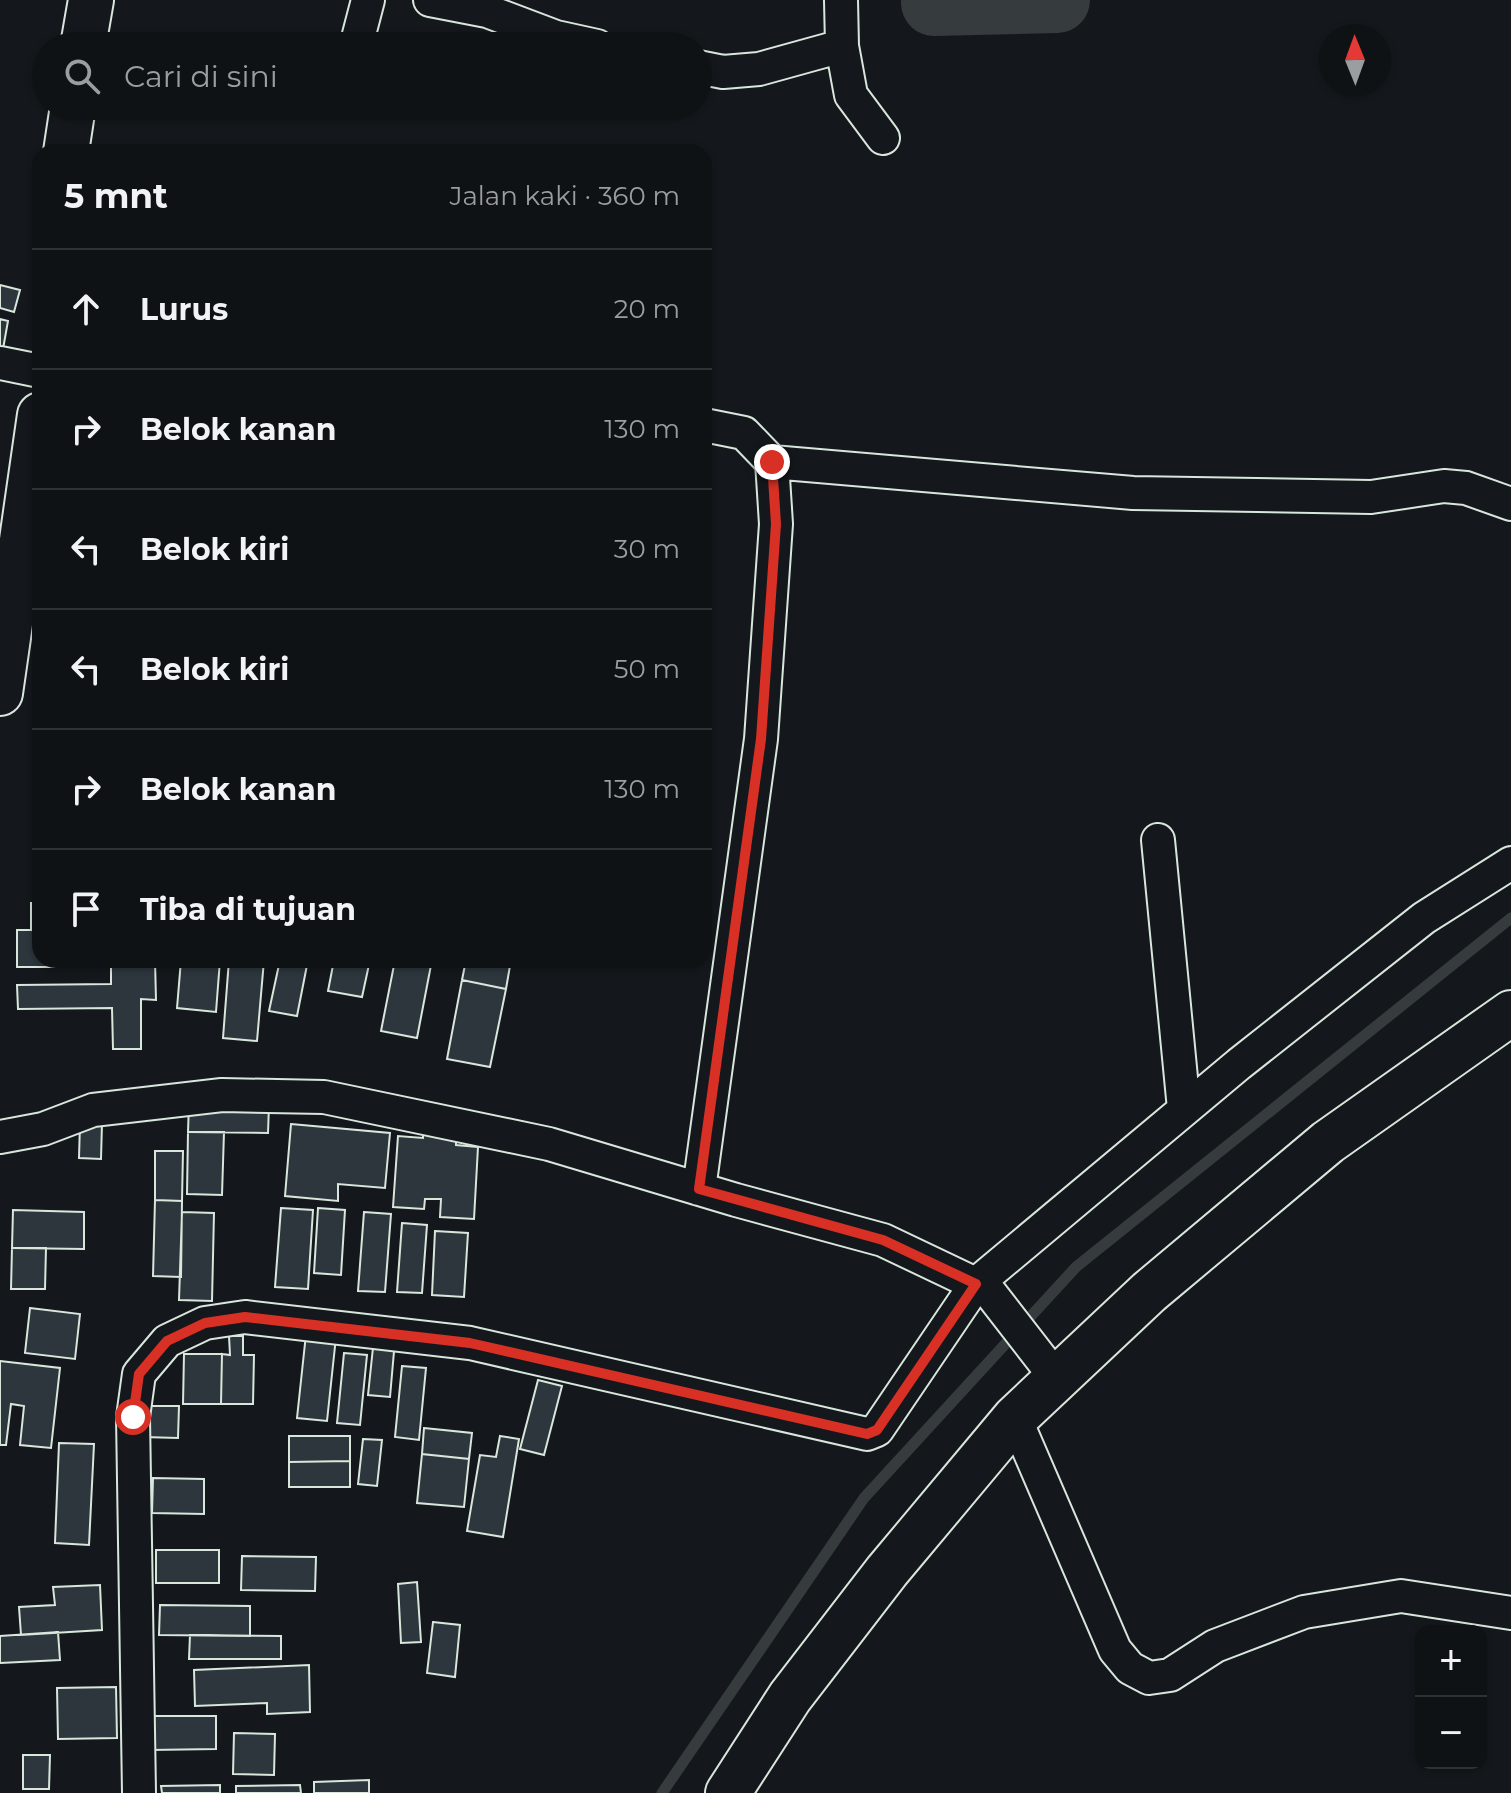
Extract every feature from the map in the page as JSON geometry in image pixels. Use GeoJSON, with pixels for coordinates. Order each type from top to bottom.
{"type":"FeatureCollection","features":[{"type":"Feature","properties":{"kind":"street"},"geometry":{"type":"LineString","coordinates":[[85,32],[91,0]]}},
{"type":"Feature","properties":{"kind":"street"},"geometry":{"type":"LineString","coordinates":[[360,32],[368,0]]}},
{"type":"Feature","properties":{"kind":"street"},"geometry":{"type":"LineString","coordinates":[[430,0],[487,11],[543,32]]}},
{"type":"Feature","properties":{"kind":"street"},"geometry":{"type":"LineString","coordinates":[[841,0],[842,46],[851,95],[883,138]]}},
{"type":"Feature","properties":{"kind":"street"},"geometry":{"type":"LineString","coordinates":[[712,70],[759,69],[842,46]]}},
{"type":"Feature","properties":{"kind":"street"},"geometry":{"type":"LineString","coordinates":[[67,144],[71,120]]}},
{"type":"Feature","properties":{"kind":"street"},"geometry":{"type":"LineString","coordinates":[[0,363],[32,369]]}},
{"type":"Feature","properties":{"kind":"street"},"geometry":{"type":"LineString","coordinates":[[699,1189],[761,739],[776,524],[772,462],[744,433],[712,427]]}},
{"type":"Feature","properties":{"kind":"street"},"geometry":{"type":"LineString","coordinates":[[772,462],[1133,493],[1371,497],[1444,486],[1466,488],[1511,504]]}},
{"type":"Feature","properties":{"kind":"street"},"geometry":{"type":"LineString","coordinates":[[0,693],[32,471]]}},
{"type":"Feature","properties":{"kind":"street"},"geometry":{"type":"LineString","coordinates":[[1158,840],[1184,1109]]}},
{"type":"Feature","properties":{"kind":"street"},"geometry":{"type":"LineString","coordinates":[[139,1793],[133,1417],[139,1374],[167,1341],[205,1323],[245,1317],[470,1343],[867,1434],[877,1430],[982,1287],[1184,1109],[1424,918],[1511,863]]}},
{"type":"Feature","properties":{"kind":"street"},"geometry":{"type":"LineString","coordinates":[[728,1793],[799,1684],[887,1571],[1015,1418],[1046,1365],[1149,1292],[1328,1142],[1511,1013]]}},
{"type":"Feature","properties":{"kind":"street"},"geometry":{"type":"LineString","coordinates":[[0,1137],[43,1129],[93,1110],[222,1095],[324,1097],[549,1144],[883,1240],[982,1287],[1046,1365]]}},
{"type":"Feature","properties":{"kind":"street"},"geometry":{"type":"LineString","coordinates":[[1015,1418],[1115,1650],[1130,1668],[1149,1678],[1170,1675],[1215,1646],[1304,1612],[1401,1596],[1511,1613]]}},
{"type":"Feature","properties":{"kind":"building"},"geometry":{"type":"Polygon","coordinates":[[[0,285],[20,290],[14,312],[0,308],[0,285]]]}},
{"type":"Feature","properties":{"kind":"building"},"geometry":{"type":"Polygon","coordinates":[[[0,319],[8,321],[3,349],[0,349],[0,319]]]}},
{"type":"Feature","properties":{"kind":"building"},"geometry":{"type":"Polygon","coordinates":[[[17,930],[32,930],[32,967],[17,967],[17,930]]]}},
{"type":"Feature","properties":{"kind":"building"},"geometry":{"type":"Polygon","coordinates":[[[111,968],[155,968],[156,1000],[141,999],[141,1049],[113,1049],[112,1008],[18,1009],[17,985],[111,984],[111,968]]]}},
{"type":"Feature","properties":{"kind":"building"},"geometry":{"type":"Polygon","coordinates":[[[180,968],[219,968],[216,1012],[177,1008],[180,968]]]}},
{"type":"Feature","properties":{"kind":"building"},"geometry":{"type":"Polygon","coordinates":[[[228,968],[263,968],[257,1041],[223,1038],[228,968]]]}},
{"type":"Feature","properties":{"kind":"building"},"geometry":{"type":"Polygon","coordinates":[[[278,968],[306,968],[297,1016],[269,1011],[278,968]]]}},
{"type":"Feature","properties":{"kind":"building"},"geometry":{"type":"Polygon","coordinates":[[[332,968],[368,968],[362,997],[328,991],[332,968]]]}},
{"type":"Feature","properties":{"kind":"building"},"geometry":{"type":"Polygon","coordinates":[[[393,968],[430,968],[417,1038],[381,1031],[393,968]]]}},
{"type":"Feature","properties":{"kind":"building"},"geometry":{"type":"Polygon","coordinates":[[[464,968],[510,968],[506,989],[462,980],[464,968]]]}},
{"type":"Feature","properties":{"kind":"building"},"geometry":{"type":"Polygon","coordinates":[[[462,980],[506,989],[490,1067],[447,1059],[462,980]]]}},
{"type":"Feature","properties":{"kind":"building"},"geometry":{"type":"Polygon","coordinates":[[[189,1103],[269,1105],[268,1133],[188,1132],[189,1103]]]}},
{"type":"Feature","properties":{"kind":"building"},"geometry":{"type":"Polygon","coordinates":[[[80,1123],[102,1123],[101,1159],[79,1158],[80,1123]]]}},
{"type":"Feature","properties":{"kind":"building"},"geometry":{"type":"Polygon","coordinates":[[[291,1124],[390,1133],[385,1188],[338,1184],[338,1201],[285,1196],[291,1124]]]}},
{"type":"Feature","properties":{"kind":"building"},"geometry":{"type":"Polygon","coordinates":[[[423,1130],[456,1132],[456,1145],[478,1147],[474,1219],[440,1217],[441,1199],[425,1199],[424,1209],[393,1207],[398,1136],[423,1138],[423,1130]]]}},
{"type":"Feature","properties":{"kind":"building"},"geometry":{"type":"Polygon","coordinates":[[[188,1132],[224,1132],[222,1195],[187,1194],[188,1132]]]}},
{"type":"Feature","properties":{"kind":"building"},"geometry":{"type":"Polygon","coordinates":[[[155,1151],[183,1151],[182,1201],[155,1200],[155,1151]]]}},
{"type":"Feature","properties":{"kind":"building"},"geometry":{"type":"Polygon","coordinates":[[[155,1200],[182,1201],[181,1277],[153,1276],[155,1200]]]}},
{"type":"Feature","properties":{"kind":"building"},"geometry":{"type":"Polygon","coordinates":[[[281,1208],[313,1210],[308,1289],[275,1287],[281,1208]]]}},
{"type":"Feature","properties":{"kind":"building"},"geometry":{"type":"Polygon","coordinates":[[[318,1208],[345,1210],[341,1275],[314,1273],[318,1208]]]}},
{"type":"Feature","properties":{"kind":"building"},"geometry":{"type":"Polygon","coordinates":[[[13,1210],[84,1212],[84,1249],[12,1248],[13,1210]]]}},
{"type":"Feature","properties":{"kind":"building"},"geometry":{"type":"Polygon","coordinates":[[[182,1212],[214,1213],[212,1301],[179,1300],[182,1212]]]}},
{"type":"Feature","properties":{"kind":"building"},"geometry":{"type":"Polygon","coordinates":[[[364,1212],[391,1214],[385,1292],[358,1291],[364,1212]]]}},
{"type":"Feature","properties":{"kind":"building"},"geometry":{"type":"Polygon","coordinates":[[[402,1223],[427,1225],[422,1293],[397,1292],[402,1223]]]}},
{"type":"Feature","properties":{"kind":"building"},"geometry":{"type":"Polygon","coordinates":[[[435,1231],[468,1233],[464,1297],[432,1295],[435,1231]]]}},
{"type":"Feature","properties":{"kind":"building"},"geometry":{"type":"Polygon","coordinates":[[[12,1248],[46,1248],[45,1289],[11,1289],[12,1248]]]}},
{"type":"Feature","properties":{"kind":"building"},"geometry":{"type":"Polygon","coordinates":[[[30,1308],[80,1314],[75,1359],[25,1353],[30,1308]]]}},
{"type":"Feature","properties":{"kind":"building"},"geometry":{"type":"Polygon","coordinates":[[[306,1334],[336,1337],[327,1421],[297,1418],[306,1334]]]}},
{"type":"Feature","properties":{"kind":"building"},"geometry":{"type":"Polygon","coordinates":[[[229,1336],[243,1336],[243,1355],[254,1355],[253,1404],[221,1404],[222,1354],[230,1355],[229,1336]]]}},
{"type":"Feature","properties":{"kind":"building"},"geometry":{"type":"Polygon","coordinates":[[[374,1338],[395,1340],[390,1397],[368,1395],[374,1338]]]}},
{"type":"Feature","properties":{"kind":"building"},"geometry":{"type":"Polygon","coordinates":[[[344,1353],[367,1355],[360,1425],[337,1423],[344,1353]]]}},
{"type":"Feature","properties":{"kind":"building"},"geometry":{"type":"Polygon","coordinates":[[[184,1354],[222,1354],[221,1404],[183,1404],[184,1354]]]}},
{"type":"Feature","properties":{"kind":"building"},"geometry":{"type":"Polygon","coordinates":[[[0,1361],[60,1368],[51,1448],[20,1445],[24,1406],[11,1404],[6,1445],[0,1445],[0,1361]]]}},
{"type":"Feature","properties":{"kind":"building"},"geometry":{"type":"Polygon","coordinates":[[[402,1366],[426,1368],[419,1440],[395,1437],[402,1366]]]}},
{"type":"Feature","properties":{"kind":"building"},"geometry":{"type":"Polygon","coordinates":[[[538,1380],[562,1386],[544,1455],[520,1449],[538,1380]]]}},
{"type":"Feature","properties":{"kind":"building"},"geometry":{"type":"Polygon","coordinates":[[[144,1406],[179,1406],[178,1438],[143,1437],[144,1406]]]}},
{"type":"Feature","properties":{"kind":"building"},"geometry":{"type":"Polygon","coordinates":[[[424,1428],[472,1433],[469,1459],[422,1454],[424,1428]]]}},
{"type":"Feature","properties":{"kind":"building"},"geometry":{"type":"Polygon","coordinates":[[[289,1436],[350,1436],[350,1461],[289,1462],[289,1436]]]}},
{"type":"Feature","properties":{"kind":"building"},"geometry":{"type":"Polygon","coordinates":[[[500,1436],[519,1439],[503,1537],[467,1531],[480,1455],[496,1457],[500,1436]]]}},
{"type":"Feature","properties":{"kind":"building"},"geometry":{"type":"Polygon","coordinates":[[[363,1439],[382,1440],[377,1486],[358,1484],[363,1439]]]}},
{"type":"Feature","properties":{"kind":"building"},"geometry":{"type":"Polygon","coordinates":[[[59,1443],[94,1444],[89,1545],[55,1543],[59,1443]]]}},
{"type":"Feature","properties":{"kind":"building"},"geometry":{"type":"Polygon","coordinates":[[[422,1454],[469,1459],[464,1507],[417,1503],[422,1454]]]}},
{"type":"Feature","properties":{"kind":"building"},"geometry":{"type":"Polygon","coordinates":[[[350,1461],[350,1487],[289,1487],[289,1462],[350,1461]]]}},
{"type":"Feature","properties":{"kind":"building"},"geometry":{"type":"Polygon","coordinates":[[[153,1478],[204,1479],[204,1514],[152,1513],[153,1478]]]}},
{"type":"Feature","properties":{"kind":"building"},"geometry":{"type":"Polygon","coordinates":[[[156,1550],[219,1550],[219,1583],[156,1583],[156,1550]]]}},
{"type":"Feature","properties":{"kind":"building"},"geometry":{"type":"Polygon","coordinates":[[[242,1556],[316,1557],[315,1591],[241,1590],[242,1556]]]}},
{"type":"Feature","properties":{"kind":"building"},"geometry":{"type":"Polygon","coordinates":[[[417,1582],[421,1642],[401,1643],[398,1584],[417,1582]]]}},
{"type":"Feature","properties":{"kind":"building"},"geometry":{"type":"Polygon","coordinates":[[[100,1585],[102,1630],[21,1635],[19,1607],[55,1605],[53,1587],[100,1585]]]}},
{"type":"Feature","properties":{"kind":"building"},"geometry":{"type":"Polygon","coordinates":[[[160,1605],[250,1606],[250,1636],[159,1635],[160,1605]]]}},
{"type":"Feature","properties":{"kind":"building"},"geometry":{"type":"Polygon","coordinates":[[[433,1622],[460,1625],[455,1677],[427,1673],[433,1622]]]}},
{"type":"Feature","properties":{"kind":"building"},"geometry":{"type":"Polygon","coordinates":[[[58,1632],[60,1660],[0,1663],[0,1636],[58,1632]]]}},
{"type":"Feature","properties":{"kind":"building"},"geometry":{"type":"Polygon","coordinates":[[[190,1635],[281,1636],[281,1659],[189,1659],[190,1635]]]}},
{"type":"Feature","properties":{"kind":"building"},"geometry":{"type":"Polygon","coordinates":[[[309,1665],[310,1712],[267,1714],[267,1703],[195,1706],[194,1670],[309,1665]]]}},
{"type":"Feature","properties":{"kind":"building"},"geometry":{"type":"Polygon","coordinates":[[[116,1687],[117,1738],[58,1739],[57,1688],[116,1687]]]}},
{"type":"Feature","properties":{"kind":"building"},"geometry":{"type":"Polygon","coordinates":[[[150,1716],[216,1716],[216,1749],[150,1750],[150,1716]]]}},
{"type":"Feature","properties":{"kind":"building"},"geometry":{"type":"Polygon","coordinates":[[[234,1733],[275,1734],[274,1775],[233,1774],[234,1733]]]}},
{"type":"Feature","properties":{"kind":"building"},"geometry":{"type":"Polygon","coordinates":[[[23,1755],[50,1755],[49,1789],[23,1789],[23,1755]]]}},
{"type":"Feature","properties":{"kind":"building"},"geometry":{"type":"Polygon","coordinates":[[[369,1780],[369,1793],[314,1793],[314,1782],[369,1780]]]}},
{"type":"Feature","properties":{"kind":"building"},"geometry":{"type":"Polygon","coordinates":[[[220,1785],[220,1793],[162,1793],[161,1786],[220,1785]]]}},
{"type":"Feature","properties":{"kind":"building"},"geometry":{"type":"Polygon","coordinates":[[[300,1785],[301,1793],[236,1793],[236,1786],[300,1785]]]}},
{"type":"Feature","properties":{"kind":"waterway"},"geometry":{"type":"LineString","coordinates":[[934,3],[1057,0]]}},
{"type":"Feature","properties":{"kind":"waterway"},"geometry":{"type":"LineString","coordinates":[[662,1793],[864,1498],[1076,1267],[1511,918]]}},
{"type":"Feature","properties":{"kind":"route"},"geometry":{"type":"LineString","coordinates":[[133,1417],[139,1374],[167,1341],[205,1323],[245,1317],[470,1343],[867,1434],[877,1430],[976,1284],[883,1240],[699,1189],[761,739],[776,524],[772,462]]}}]}
